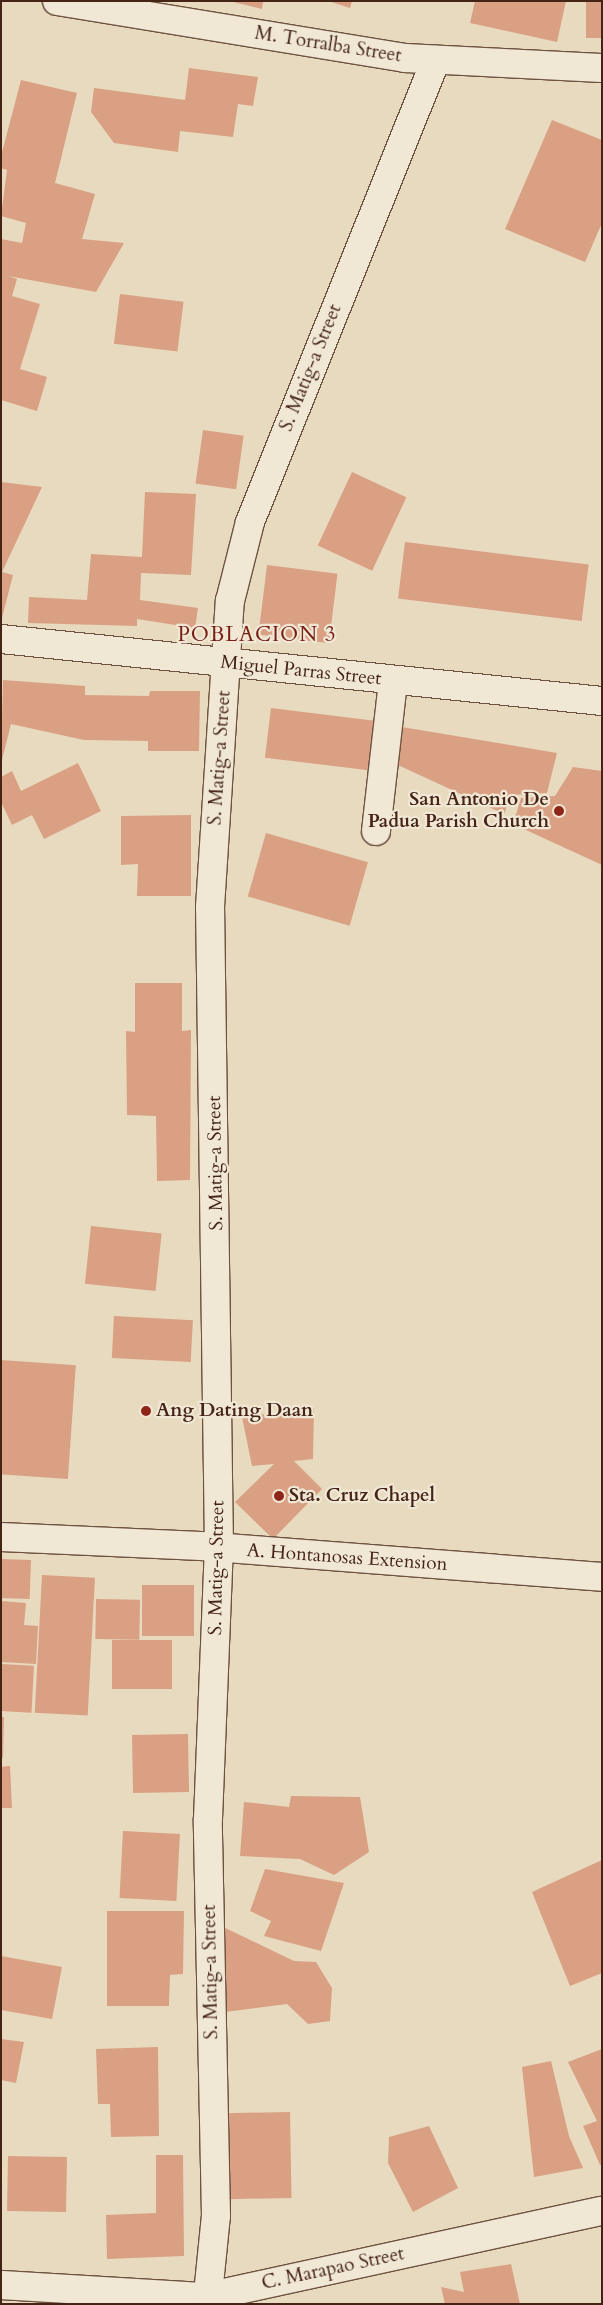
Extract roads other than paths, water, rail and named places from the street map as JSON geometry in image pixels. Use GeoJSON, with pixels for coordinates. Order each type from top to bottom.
{"type":"FeatureCollection","features":[{"type":"Feature","properties":{"kind":"street","name":"M. Torralba Street"},"geometry":{"type":"LineString","coordinates":[[56,1],[436,60],[602,68]]}},
{"type":"Feature","properties":{"kind":"street","name":"S. Matig-a Street"},"geometry":{"type":"LineString","coordinates":[[206,2300],[216,2216],[208,1819],[219,1548],[210,907],[230,600],[250,522],[436,60]]}},
{"type":"Feature","properties":{"kind":"street","name":"Miguel Parras Street"},"geometry":{"type":"LineString","coordinates":[[1,640],[602,702]]}},
{"type":"Feature","properties":{"kind":"street"},"geometry":{"type":"LineString","coordinates":[[376,831],[393,681]]}},
{"type":"Feature","properties":{"kind":"street","name":"A. Hontanosas Extension"},"geometry":{"type":"LineString","coordinates":[[1,1537],[219,1548],[602,1578]]}},
{"type":"Feature","properties":{"kind":"street","name":"C. Marapao Street"},"geometry":{"type":"LineString","coordinates":[[1,2285],[206,2300],[602,2211]]}},
{"type":"Feature","properties":{"kind":"place","name":"San Antonio De Padua Parish Church"},"geometry":{"type":"Point","coordinates":[559,811]}},
{"type":"Feature","properties":{"kind":"place","name":"Ang Dating Daan"},"geometry":{"type":"Point","coordinates":[146,1411]}},
{"type":"Feature","properties":{"kind":"place","name":"Sta. Cruz Chapel"},"geometry":{"type":"Point","coordinates":[279,1496]}},
{"type":"Feature","properties":{"kind":"district","name":"POBLACION 3"},"geometry":{"type":"Point","coordinates":[257,635]}}]}
